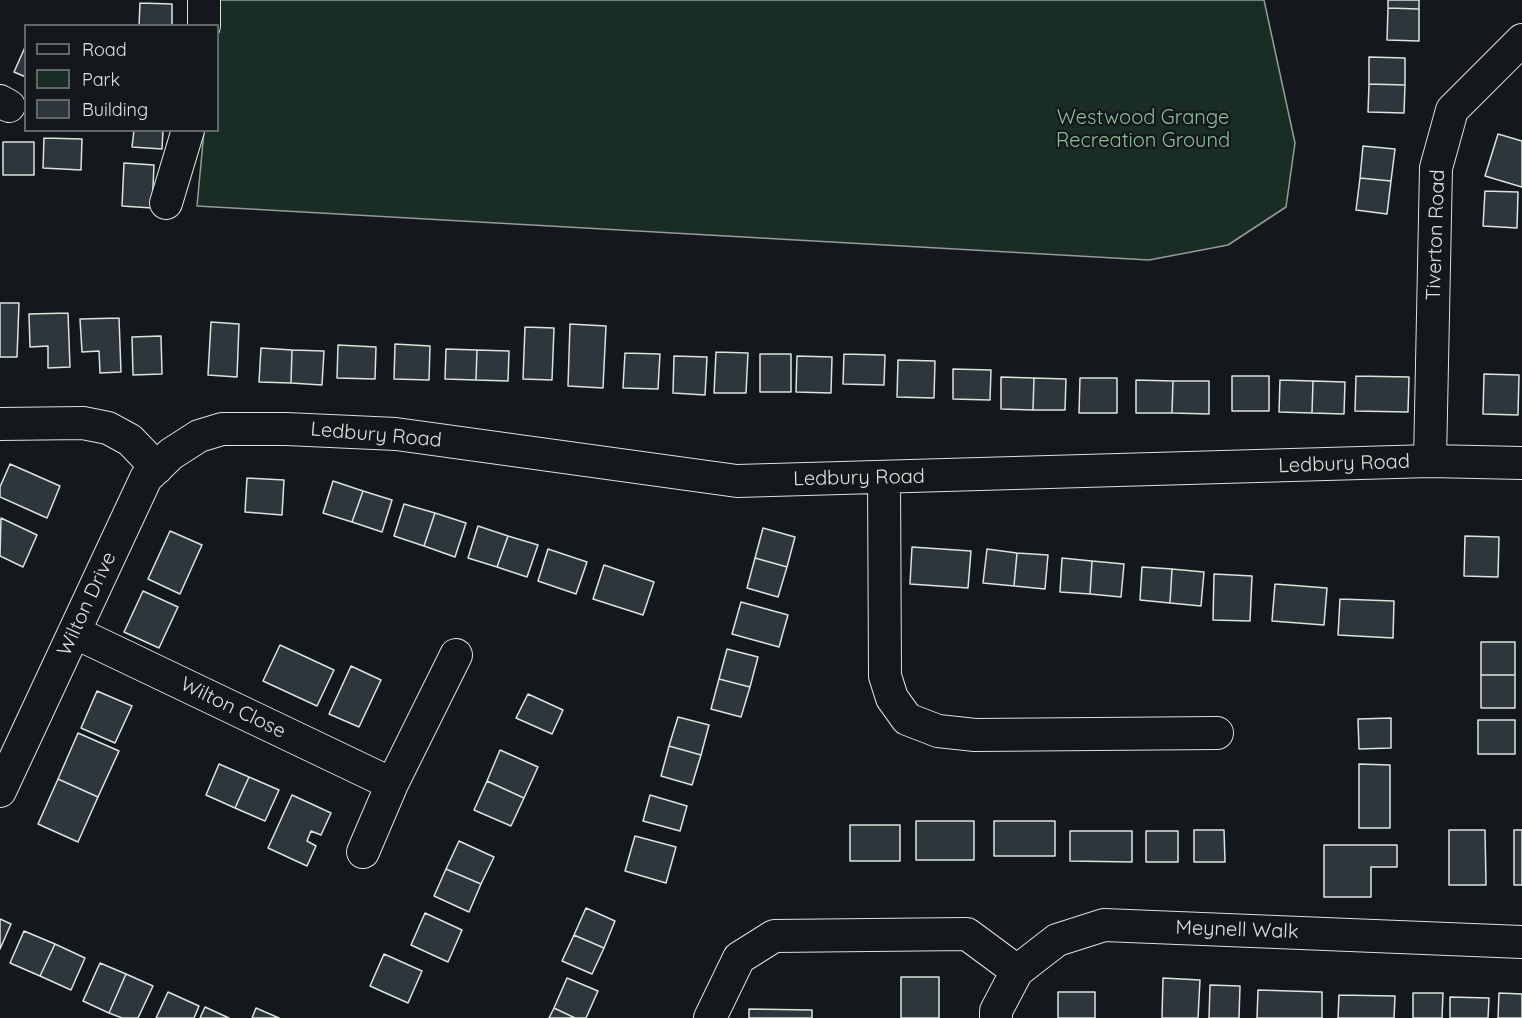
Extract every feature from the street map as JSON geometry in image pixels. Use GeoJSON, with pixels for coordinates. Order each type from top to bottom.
{"type":"FeatureCollection","features":[{"type":"Feature","properties":{"kind":"street"},"geometry":{"type":"LineString","coordinates":[[204,0],[204,24]]}},
{"type":"Feature","properties":{"kind":"street","name":"Tiverton Road"},"geometry":{"type":"LineString","coordinates":[[1430,461],[1436,168],[1452,110],[1522,40]]}},
{"type":"Feature","properties":{"kind":"street"},"geometry":{"type":"LineString","coordinates":[[166,203],[187,132]]}},
{"type":"Feature","properties":{"kind":"street"},"geometry":{"type":"LineString","coordinates":[[0,424],[82,423],[108,428],[130,440],[157,468]]}},
{"type":"Feature","properties":{"kind":"street","name":"Ledbury Road"},"geometry":{"type":"LineString","coordinates":[[200,436],[222,429],[241,428],[396,434],[737,481],[1430,461],[1522,463]]}},
{"type":"Feature","properties":{"kind":"street","name":"Wilton Drive"},"geometry":{"type":"LineString","coordinates":[[0,791],[146,478],[171,454],[200,436]]}},
{"type":"Feature","properties":{"kind":"street"},"geometry":{"type":"LineString","coordinates":[[884,478],[885,676],[892,698],[907,718],[938,731],[975,735],[1217,733]]}},
{"type":"Feature","properties":{"kind":"street","name":"Wilton Close"},"geometry":{"type":"LineString","coordinates":[[74,632],[392,784]]}},
{"type":"Feature","properties":{"kind":"street"},"geometry":{"type":"LineString","coordinates":[[363,852],[392,784],[456,655]]}},
{"type":"Feature","properties":{"kind":"street","name":"Meynell Walk"},"geometry":{"type":"LineString","coordinates":[[996,1018],[996,1011],[1017,971],[1057,940],[1104,925],[1522,942]]}},
{"type":"Feature","properties":{"kind":"street"},"geometry":{"type":"LineString","coordinates":[[710,1018],[739,958],[774,936],[967,934],[1017,971]]}},
{"type":"Feature","properties":{"kind":"green space","name":"Westwood Grange Recreation Ground"},"geometry":{"type":"Polygon","coordinates":[[[215,0],[1264,0],[1295,143],[1286,207],[1228,245],[1149,260],[197,206],[204,132],[219,132],[218,24],[215,0]]]}},
{"type":"Feature","properties":{"kind":"building"},"geometry":{"type":"Polygon","coordinates":[[[1388,0],[1419,0],[1419,9],[1388,8],[1388,0]]]}},
{"type":"Feature","properties":{"kind":"building"},"geometry":{"type":"Polygon","coordinates":[[[140,3],[172,4],[172,24],[139,24],[140,3]]]}},
{"type":"Feature","properties":{"kind":"building"},"geometry":{"type":"Polygon","coordinates":[[[1388,8],[1419,9],[1419,41],[1387,40],[1388,8]]]}},
{"type":"Feature","properties":{"kind":"building"},"geometry":{"type":"Polygon","coordinates":[[[24,50],[24,76],[14,72],[24,50]]]}},
{"type":"Feature","properties":{"kind":"building"},"geometry":{"type":"Polygon","coordinates":[[[1369,57],[1405,58],[1405,85],[1369,84],[1369,57]]]}},
{"type":"Feature","properties":{"kind":"building"},"geometry":{"type":"Polygon","coordinates":[[[1369,84],[1405,85],[1404,113],[1368,112],[1369,84]]]}},
{"type":"Feature","properties":{"kind":"building"},"geometry":{"type":"Polygon","coordinates":[[[134,132],[163,132],[162,149],[132,147],[134,132]]]}},
{"type":"Feature","properties":{"kind":"building"},"geometry":{"type":"Polygon","coordinates":[[[1498,134],[1522,141],[1522,187],[1485,176],[1498,134]]]}},
{"type":"Feature","properties":{"kind":"building"},"geometry":{"type":"Polygon","coordinates":[[[44,138],[82,139],[81,170],[43,168],[44,138]]]}},
{"type":"Feature","properties":{"kind":"building"},"geometry":{"type":"Polygon","coordinates":[[[3,142],[34,142],[34,175],[3,175],[3,142]]]}},
{"type":"Feature","properties":{"kind":"building"},"geometry":{"type":"Polygon","coordinates":[[[1363,146],[1395,149],[1391,181],[1360,178],[1363,146]]]}},
{"type":"Feature","properties":{"kind":"building"},"geometry":{"type":"Polygon","coordinates":[[[124,163],[154,165],[152,208],[122,206],[124,163]]]}},
{"type":"Feature","properties":{"kind":"building"},"geometry":{"type":"Polygon","coordinates":[[[1360,178],[1391,181],[1387,214],[1356,210],[1360,178]]]}},
{"type":"Feature","properties":{"kind":"building"},"geometry":{"type":"Polygon","coordinates":[[[1485,191],[1518,192],[1517,228],[1483,226],[1485,191]]]}},
{"type":"Feature","properties":{"kind":"building"},"geometry":{"type":"Polygon","coordinates":[[[0,303],[19,303],[17,357],[0,357],[0,303]]]}},
{"type":"Feature","properties":{"kind":"building"},"geometry":{"type":"Polygon","coordinates":[[[68,313],[70,367],[48,368],[48,346],[30,347],[29,314],[68,313]]]}},
{"type":"Feature","properties":{"kind":"building"},"geometry":{"type":"Polygon","coordinates":[[[119,318],[121,372],[100,373],[99,351],[82,352],[80,319],[119,318]]]}},
{"type":"Feature","properties":{"kind":"building"},"geometry":{"type":"Polygon","coordinates":[[[211,322],[239,324],[237,377],[208,375],[211,322]]]}},
{"type":"Feature","properties":{"kind":"building"},"geometry":{"type":"Polygon","coordinates":[[[570,324],[606,326],[603,388],[568,386],[570,324]]]}},
{"type":"Feature","properties":{"kind":"building"},"geometry":{"type":"Polygon","coordinates":[[[525,327],[554,328],[552,380],[523,379],[525,327]]]}},
{"type":"Feature","properties":{"kind":"building"},"geometry":{"type":"Polygon","coordinates":[[[161,336],[162,374],[133,375],[132,337],[161,336]]]}},
{"type":"Feature","properties":{"kind":"building"},"geometry":{"type":"Polygon","coordinates":[[[395,344],[430,346],[429,380],[394,379],[395,344]]]}},
{"type":"Feature","properties":{"kind":"building"},"geometry":{"type":"Polygon","coordinates":[[[338,345],[376,347],[375,379],[337,378],[338,345]]]}},
{"type":"Feature","properties":{"kind":"building"},"geometry":{"type":"Polygon","coordinates":[[[261,348],[292,350],[291,383],[259,382],[261,348]]]}},
{"type":"Feature","properties":{"kind":"building"},"geometry":{"type":"Polygon","coordinates":[[[446,349],[477,350],[476,380],[445,379],[446,349]]]}},
{"type":"Feature","properties":{"kind":"building"},"geometry":{"type":"Polygon","coordinates":[[[292,350],[324,351],[322,385],[291,383],[292,350]]]}},
{"type":"Feature","properties":{"kind":"building"},"geometry":{"type":"Polygon","coordinates":[[[477,350],[509,351],[508,381],[476,380],[477,350]]]}},
{"type":"Feature","properties":{"kind":"building"},"geometry":{"type":"Polygon","coordinates":[[[716,352],[748,353],[746,393],[714,393],[716,352]]]}},
{"type":"Feature","properties":{"kind":"building"},"geometry":{"type":"Polygon","coordinates":[[[625,353],[660,354],[658,389],[623,388],[625,353]]]}},
{"type":"Feature","properties":{"kind":"building"},"geometry":{"type":"Polygon","coordinates":[[[760,354],[791,354],[791,392],[760,392],[760,354]]]}},
{"type":"Feature","properties":{"kind":"building"},"geometry":{"type":"Polygon","coordinates":[[[844,354],[885,355],[884,385],[843,384],[844,354]]]}},
{"type":"Feature","properties":{"kind":"building"},"geometry":{"type":"Polygon","coordinates":[[[674,356],[707,357],[705,395],[673,393],[674,356]]]}},
{"type":"Feature","properties":{"kind":"building"},"geometry":{"type":"Polygon","coordinates":[[[797,356],[832,357],[831,393],[796,392],[797,356]]]}},
{"type":"Feature","properties":{"kind":"building"},"geometry":{"type":"Polygon","coordinates":[[[898,360],[935,361],[934,398],[897,397],[898,360]]]}},
{"type":"Feature","properties":{"kind":"building"},"geometry":{"type":"Polygon","coordinates":[[[953,369],[991,370],[990,400],[953,399],[953,369]]]}},
{"type":"Feature","properties":{"kind":"building"},"geometry":{"type":"Polygon","coordinates":[[[1484,374],[1519,375],[1518,415],[1483,414],[1484,374]]]}},
{"type":"Feature","properties":{"kind":"building"},"geometry":{"type":"Polygon","coordinates":[[[1232,376],[1269,376],[1269,411],[1232,411],[1232,376]]]}},
{"type":"Feature","properties":{"kind":"building"},"geometry":{"type":"Polygon","coordinates":[[[1356,376],[1409,377],[1408,412],[1355,411],[1356,376]]]}},
{"type":"Feature","properties":{"kind":"building"},"geometry":{"type":"Polygon","coordinates":[[[1001,377],[1034,378],[1033,410],[1001,409],[1001,377]]]}},
{"type":"Feature","properties":{"kind":"building"},"geometry":{"type":"Polygon","coordinates":[[[1034,378],[1066,379],[1065,410],[1033,410],[1034,378]]]}},
{"type":"Feature","properties":{"kind":"building"},"geometry":{"type":"Polygon","coordinates":[[[1080,378],[1117,378],[1117,413],[1079,413],[1080,378]]]}},
{"type":"Feature","properties":{"kind":"building"},"geometry":{"type":"Polygon","coordinates":[[[1136,380],[1173,381],[1172,413],[1136,413],[1136,380]]]}},
{"type":"Feature","properties":{"kind":"building"},"geometry":{"type":"Polygon","coordinates":[[[1280,380],[1313,381],[1312,413],[1279,412],[1280,380]]]}},
{"type":"Feature","properties":{"kind":"building"},"geometry":{"type":"Polygon","coordinates":[[[1173,381],[1209,381],[1209,414],[1172,413],[1173,381]]]}},
{"type":"Feature","properties":{"kind":"building"},"geometry":{"type":"Polygon","coordinates":[[[1313,381],[1345,382],[1344,414],[1312,413],[1313,381]]]}},
{"type":"Feature","properties":{"kind":"building"},"geometry":{"type":"Polygon","coordinates":[[[10,464],[60,486],[47,518],[0,497],[0,487],[10,464]]]}},
{"type":"Feature","properties":{"kind":"building"},"geometry":{"type":"Polygon","coordinates":[[[247,478],[284,480],[282,515],[245,512],[247,478]]]}},
{"type":"Feature","properties":{"kind":"building"},"geometry":{"type":"Polygon","coordinates":[[[333,481],[363,491],[352,522],[323,513],[333,481]]]}},
{"type":"Feature","properties":{"kind":"building"},"geometry":{"type":"Polygon","coordinates":[[[363,491],[392,500],[382,532],[352,522],[363,491]]]}},
{"type":"Feature","properties":{"kind":"building"},"geometry":{"type":"Polygon","coordinates":[[[404,504],[435,513],[424,546],[394,536],[404,504]]]}},
{"type":"Feature","properties":{"kind":"building"},"geometry":{"type":"Polygon","coordinates":[[[435,513],[466,523],[455,557],[424,546],[435,513]]]}},
{"type":"Feature","properties":{"kind":"building"},"geometry":{"type":"Polygon","coordinates":[[[1,518],[37,535],[23,567],[0,556],[1,518]]]}},
{"type":"Feature","properties":{"kind":"building"},"geometry":{"type":"Polygon","coordinates":[[[478,526],[508,536],[497,567],[468,558],[478,526]]]}},
{"type":"Feature","properties":{"kind":"building"},"geometry":{"type":"Polygon","coordinates":[[[763,528],[795,537],[787,567],[755,558],[763,528]]]}},
{"type":"Feature","properties":{"kind":"building"},"geometry":{"type":"Polygon","coordinates":[[[170,531],[202,545],[180,594],[148,579],[170,531]]]}},
{"type":"Feature","properties":{"kind":"building"},"geometry":{"type":"Polygon","coordinates":[[[508,536],[538,545],[527,577],[497,567],[508,536]]]}},
{"type":"Feature","properties":{"kind":"building"},"geometry":{"type":"Polygon","coordinates":[[[1465,536],[1499,537],[1498,577],[1464,576],[1465,536]]]}},
{"type":"Feature","properties":{"kind":"building"},"geometry":{"type":"Polygon","coordinates":[[[912,547],[971,551],[968,588],[910,584],[912,547]]]}},
{"type":"Feature","properties":{"kind":"building"},"geometry":{"type":"Polygon","coordinates":[[[548,549],[587,562],[576,594],[538,581],[548,549]]]}},
{"type":"Feature","properties":{"kind":"building"},"geometry":{"type":"Polygon","coordinates":[[[987,549],[1017,553],[1014,586],[983,583],[987,549]]]}},
{"type":"Feature","properties":{"kind":"building"},"geometry":{"type":"Polygon","coordinates":[[[1017,553],[1048,555],[1045,589],[1014,586],[1017,553]]]}},
{"type":"Feature","properties":{"kind":"building"},"geometry":{"type":"Polygon","coordinates":[[[755,558],[787,567],[778,597],[747,588],[755,558]]]}},
{"type":"Feature","properties":{"kind":"building"},"geometry":{"type":"Polygon","coordinates":[[[1062,558],[1092,561],[1090,594],[1060,592],[1062,558]]]}},
{"type":"Feature","properties":{"kind":"building"},"geometry":{"type":"Polygon","coordinates":[[[1092,561],[1124,564],[1121,597],[1090,594],[1092,561]]]}},
{"type":"Feature","properties":{"kind":"building"},"geometry":{"type":"Polygon","coordinates":[[[604,565],[654,582],[643,615],[593,599],[604,565]]]}},
{"type":"Feature","properties":{"kind":"building"},"geometry":{"type":"Polygon","coordinates":[[[1142,567],[1172,569],[1170,603],[1140,600],[1142,567]]]}},
{"type":"Feature","properties":{"kind":"building"},"geometry":{"type":"Polygon","coordinates":[[[1172,569],[1204,572],[1201,606],[1170,603],[1172,569]]]}},
{"type":"Feature","properties":{"kind":"building"},"geometry":{"type":"Polygon","coordinates":[[[1214,574],[1252,576],[1250,621],[1213,620],[1214,574]]]}},
{"type":"Feature","properties":{"kind":"building"},"geometry":{"type":"Polygon","coordinates":[[[1275,584],[1327,588],[1324,625],[1272,621],[1275,584]]]}},
{"type":"Feature","properties":{"kind":"building"},"geometry":{"type":"Polygon","coordinates":[[[143,591],[178,607],[159,648],[124,632],[143,591]]]}},
{"type":"Feature","properties":{"kind":"building"},"geometry":{"type":"Polygon","coordinates":[[[1340,599],[1394,601],[1393,638],[1338,635],[1340,599]]]}},
{"type":"Feature","properties":{"kind":"building"},"geometry":{"type":"Polygon","coordinates":[[[741,602],[788,615],[779,647],[732,634],[741,602]]]}},
{"type":"Feature","properties":{"kind":"building"},"geometry":{"type":"Polygon","coordinates":[[[1481,642],[1515,642],[1515,675],[1481,675],[1481,642]]]}},
{"type":"Feature","properties":{"kind":"building"},"geometry":{"type":"Polygon","coordinates":[[[280,645],[334,670],[317,706],[263,681],[280,645]]]}},
{"type":"Feature","properties":{"kind":"building"},"geometry":{"type":"Polygon","coordinates":[[[727,649],[758,657],[750,687],[719,679],[727,649]]]}},
{"type":"Feature","properties":{"kind":"building"},"geometry":{"type":"Polygon","coordinates":[[[351,666],[381,680],[359,727],[329,714],[351,666]]]}},
{"type":"Feature","properties":{"kind":"building"},"geometry":{"type":"Polygon","coordinates":[[[1481,675],[1515,675],[1515,708],[1481,708],[1481,675]]]}},
{"type":"Feature","properties":{"kind":"building"},"geometry":{"type":"Polygon","coordinates":[[[719,679],[750,687],[741,717],[711,709],[719,679]]]}},
{"type":"Feature","properties":{"kind":"building"},"geometry":{"type":"Polygon","coordinates":[[[97,691],[132,706],[115,743],[81,728],[97,691]]]}},
{"type":"Feature","properties":{"kind":"building"},"geometry":{"type":"Polygon","coordinates":[[[528,694],[563,710],[552,734],[516,718],[528,694]]]}},
{"type":"Feature","properties":{"kind":"building"},"geometry":{"type":"Polygon","coordinates":[[[678,717],[709,725],[701,755],[669,746],[678,717]]]}},
{"type":"Feature","properties":{"kind":"building"},"geometry":{"type":"Polygon","coordinates":[[[1391,718],[1391,748],[1359,749],[1358,719],[1391,718]]]}},
{"type":"Feature","properties":{"kind":"building"},"geometry":{"type":"Polygon","coordinates":[[[1478,720],[1515,720],[1515,754],[1478,754],[1478,720]]]}},
{"type":"Feature","properties":{"kind":"building"},"geometry":{"type":"Polygon","coordinates":[[[78,733],[119,751],[98,797],[58,779],[78,733]]]}},
{"type":"Feature","properties":{"kind":"building"},"geometry":{"type":"Polygon","coordinates":[[[669,746],[701,755],[692,785],[661,776],[669,746]]]}},
{"type":"Feature","properties":{"kind":"building"},"geometry":{"type":"Polygon","coordinates":[[[500,750],[538,767],[524,798],[487,781],[500,750]]]}},
{"type":"Feature","properties":{"kind":"building"},"geometry":{"type":"Polygon","coordinates":[[[219,764],[249,777],[235,808],[206,795],[219,764]]]}},
{"type":"Feature","properties":{"kind":"building"},"geometry":{"type":"Polygon","coordinates":[[[1359,764],[1390,765],[1390,828],[1359,828],[1359,764]]]}},
{"type":"Feature","properties":{"kind":"building"},"geometry":{"type":"Polygon","coordinates":[[[249,777],[279,790],[265,821],[235,808],[249,777]]]}},
{"type":"Feature","properties":{"kind":"building"},"geometry":{"type":"Polygon","coordinates":[[[58,779],[98,797],[78,842],[38,824],[58,779]]]}},
{"type":"Feature","properties":{"kind":"building"},"geometry":{"type":"Polygon","coordinates":[[[487,781],[524,798],[511,826],[474,810],[487,781]]]}},
{"type":"Feature","properties":{"kind":"building"},"geometry":{"type":"Polygon","coordinates":[[[292,795],[331,813],[321,835],[311,831],[307,841],[316,846],[307,866],[268,848],[292,795]]]}},
{"type":"Feature","properties":{"kind":"building"},"geometry":{"type":"Polygon","coordinates":[[[650,795],[687,806],[680,831],[643,821],[650,795]]]}},
{"type":"Feature","properties":{"kind":"building"},"geometry":{"type":"Polygon","coordinates":[[[916,821],[974,821],[974,860],[916,860],[916,821]]]}},
{"type":"Feature","properties":{"kind":"building"},"geometry":{"type":"Polygon","coordinates":[[[994,821],[1055,821],[1055,856],[994,856],[994,821]]]}},
{"type":"Feature","properties":{"kind":"building"},"geometry":{"type":"Polygon","coordinates":[[[850,825],[900,825],[900,861],[850,861],[850,825]]]}},
{"type":"Feature","properties":{"kind":"building"},"geometry":{"type":"Polygon","coordinates":[[[1194,830],[1224,830],[1225,862],[1194,862],[1194,830]]]}},
{"type":"Feature","properties":{"kind":"building"},"geometry":{"type":"Polygon","coordinates":[[[1449,830],[1485,830],[1486,885],[1449,885],[1449,830]]]}},
{"type":"Feature","properties":{"kind":"building"},"geometry":{"type":"Polygon","coordinates":[[[1514,830],[1522,830],[1522,885],[1514,885],[1514,830]]]}},
{"type":"Feature","properties":{"kind":"building"},"geometry":{"type":"Polygon","coordinates":[[[1070,831],[1132,831],[1132,862],[1070,861],[1070,831]]]}},
{"type":"Feature","properties":{"kind":"building"},"geometry":{"type":"Polygon","coordinates":[[[1146,831],[1178,831],[1178,862],[1146,862],[1146,831]]]}},
{"type":"Feature","properties":{"kind":"building"},"geometry":{"type":"Polygon","coordinates":[[[635,836],[676,847],[666,883],[625,871],[635,836]]]}},
{"type":"Feature","properties":{"kind":"building"},"geometry":{"type":"Polygon","coordinates":[[[459,841],[494,857],[481,884],[446,869],[459,841]]]}},
{"type":"Feature","properties":{"kind":"building"},"geometry":{"type":"Polygon","coordinates":[[[1324,845],[1397,845],[1397,867],[1371,867],[1371,897],[1324,897],[1324,845]]]}},
{"type":"Feature","properties":{"kind":"building"},"geometry":{"type":"Polygon","coordinates":[[[446,869],[481,884],[469,912],[434,896],[446,869]]]}},
{"type":"Feature","properties":{"kind":"building"},"geometry":{"type":"Polygon","coordinates":[[[586,908],[615,921],[604,948],[574,935],[586,908]]]}},
{"type":"Feature","properties":{"kind":"building"},"geometry":{"type":"Polygon","coordinates":[[[425,913],[462,930],[448,962],[411,945],[425,913]]]}},
{"type":"Feature","properties":{"kind":"building"},"geometry":{"type":"Polygon","coordinates":[[[0,919],[11,924],[0,949],[0,919]]]}},
{"type":"Feature","properties":{"kind":"building"},"geometry":{"type":"Polygon","coordinates":[[[24,931],[55,944],[40,976],[10,963],[24,931]]]}},
{"type":"Feature","properties":{"kind":"building"},"geometry":{"type":"Polygon","coordinates":[[[574,935],[604,948],[592,974],[562,961],[574,935]]]}},
{"type":"Feature","properties":{"kind":"building"},"geometry":{"type":"Polygon","coordinates":[[[55,944],[85,958],[71,990],[40,976],[55,944]]]}},
{"type":"Feature","properties":{"kind":"building"},"geometry":{"type":"Polygon","coordinates":[[[384,954],[422,971],[408,1003],[370,986],[384,954]]]}},
{"type":"Feature","properties":{"kind":"building"},"geometry":{"type":"Polygon","coordinates":[[[100,963],[126,974],[109,1013],[83,1001],[100,963]]]}},
{"type":"Feature","properties":{"kind":"building"},"geometry":{"type":"Polygon","coordinates":[[[126,974],[153,986],[138,1018],[122,1018],[109,1013],[126,974]]]}},
{"type":"Feature","properties":{"kind":"building"},"geometry":{"type":"Polygon","coordinates":[[[901,977],[939,977],[939,1018],[901,1018],[901,977]]]}},
{"type":"Feature","properties":{"kind":"building"},"geometry":{"type":"Polygon","coordinates":[[[567,978],[598,991],[586,1018],[575,1018],[554,1008],[567,978]]]}},
{"type":"Feature","properties":{"kind":"building"},"geometry":{"type":"Polygon","coordinates":[[[1163,978],[1200,980],[1198,1018],[1162,1018],[1163,978]]]}},
{"type":"Feature","properties":{"kind":"building"},"geometry":{"type":"Polygon","coordinates":[[[1210,985],[1240,986],[1239,1018],[1209,1018],[1210,985]]]}},
{"type":"Feature","properties":{"kind":"building"},"geometry":{"type":"Polygon","coordinates":[[[1258,990],[1322,992],[1322,1018],[1257,1018],[1258,990]]]}},
{"type":"Feature","properties":{"kind":"building"},"geometry":{"type":"Polygon","coordinates":[[[168,992],[199,1006],[194,1018],[156,1018],[168,992]]]}},
{"type":"Feature","properties":{"kind":"building"},"geometry":{"type":"Polygon","coordinates":[[[1058,992],[1095,992],[1095,1018],[1058,1018],[1058,992]]]}},
{"type":"Feature","properties":{"kind":"building"},"geometry":{"type":"Polygon","coordinates":[[[1413,993],[1443,993],[1442,1018],[1413,1018],[1413,993]]]}},
{"type":"Feature","properties":{"kind":"building"},"geometry":{"type":"Polygon","coordinates":[[[1499,993],[1522,994],[1522,1018],[1498,1018],[1499,993]]]}},
{"type":"Feature","properties":{"kind":"building"},"geometry":{"type":"Polygon","coordinates":[[[1339,995],[1395,996],[1394,1018],[1338,1018],[1339,995]]]}},
{"type":"Feature","properties":{"kind":"building"},"geometry":{"type":"Polygon","coordinates":[[[1450,997],[1489,998],[1488,1018],[1450,1018],[1450,997]]]}},
{"type":"Feature","properties":{"kind":"building"},"geometry":{"type":"Polygon","coordinates":[[[205,1007],[229,1018],[200,1018],[205,1007]]]}},
{"type":"Feature","properties":{"kind":"building"},"geometry":{"type":"Polygon","coordinates":[[[256,1008],[279,1018],[252,1018],[256,1008]]]}},
{"type":"Feature","properties":{"kind":"building"},"geometry":{"type":"Polygon","coordinates":[[[554,1008],[575,1018],[549,1018],[554,1008]]]}},
{"type":"Feature","properties":{"kind":"building"},"geometry":{"type":"Polygon","coordinates":[[[749,1009],[812,1010],[812,1018],[749,1018],[749,1009]]]}}]}
